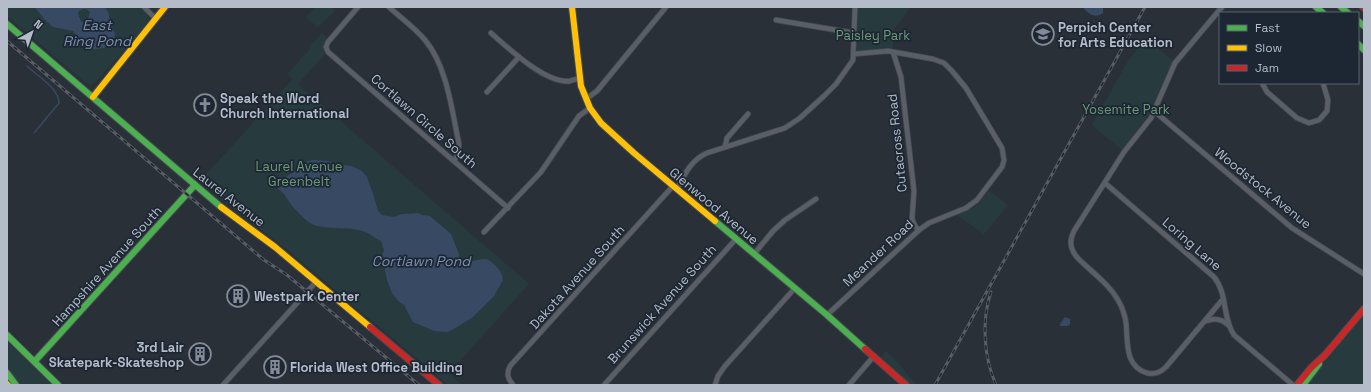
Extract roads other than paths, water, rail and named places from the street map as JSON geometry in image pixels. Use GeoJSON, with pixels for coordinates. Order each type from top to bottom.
{"type":"FeatureCollection","features":[{"type":"Feature","properties":{"kind":"main road"},"geometry":{"type":"LineString","coordinates":[[93,97],[165,7]]}},
{"type":"Feature","properties":{"kind":"main road","name":"Glenwood Avenue"},"geometry":{"type":"LineString","coordinates":[[572,7],[579,78],[590,108],[610,133],[827,315],[906,385]]}},
{"type":"Feature","properties":{"kind":"main road","name":"Laurel Avenue"},"geometry":{"type":"LineString","coordinates":[[7,24],[196,185],[240,221],[275,246],[439,385]]}},
{"type":"Feature","properties":{"kind":"main road","name":"Hampshire Avenue South"},"geometry":{"type":"LineString","coordinates":[[35,361],[196,185]]}},
{"type":"Feature","properties":{"kind":"main road"},"geometry":{"type":"LineString","coordinates":[[1303,385],[1325,355],[1364,309]]}},
{"type":"Feature","properties":{"kind":"main road"},"geometry":{"type":"LineString","coordinates":[[7,335],[58,385]]}},
{"type":"Feature","properties":{"kind":"main road"},"geometry":{"type":"LineString","coordinates":[[1297,385],[1311,368],[1325,355]]}},
{"type":"Feature","properties":{"kind":"main road"},"geometry":{"type":"LineString","coordinates":[[7,373],[16,385]]}},
{"type":"Feature","properties":{"kind":"street"},"geometry":{"type":"LineString","coordinates":[[144,7],[156,19]]}},
{"type":"Feature","properties":{"kind":"street","name":"Cortlawn Circle South"},"geometry":{"type":"LineString","coordinates":[[358,7],[327,44],[327,49],[332,56],[508,208]]}},
{"type":"Feature","properties":{"kind":"street"},"geometry":{"type":"LineString","coordinates":[[389,7],[425,40],[435,54],[441,68],[459,144],[458,154],[454,161]]}},
{"type":"Feature","properties":{"kind":"street"},"geometry":{"type":"LineString","coordinates":[[586,99],[597,91],[666,7]]}},
{"type":"Feature","properties":{"kind":"street"},"geometry":{"type":"LineString","coordinates":[[854,54],[855,7]]}},
{"type":"Feature","properties":{"kind":"street"},"geometry":{"type":"LineString","coordinates":[[1222,7],[1175,63],[1154,112],[1147,124],[1124,152],[1074,231],[1070,244],[1074,254],[1111,289],[1120,303],[1126,322],[1128,353],[1132,361],[1143,371],[1152,373],[1163,370],[1223,299]]}},
{"type":"Feature","properties":{"kind":"street"},"geometry":{"type":"LineString","coordinates":[[776,20],[854,33]]}},
{"type":"Feature","properties":{"kind":"street"},"geometry":{"type":"LineString","coordinates":[[491,33],[518,57],[543,73],[554,78],[570,81],[579,78]]}},
{"type":"Feature","properties":{"kind":"street","name":"Meander Road"},"geometry":{"type":"LineString","coordinates":[[827,315],[919,230],[929,223],[973,204],[1002,167],[1004,160],[1004,152],[966,88],[947,65],[933,59],[893,52],[884,51],[854,54]]}},
{"type":"Feature","properties":{"kind":"street","name":"Cutacross Road"},"geometry":{"type":"LineString","coordinates":[[893,52],[900,77],[914,191],[912,221],[919,230]]}},
{"type":"Feature","properties":{"kind":"street","name":"Dakota Avenue South"},"geometry":{"type":"LineString","coordinates":[[513,385],[508,375],[510,366],[675,187],[695,160],[707,153],[780,130],[796,121],[836,84],[851,63],[854,54]]}},
{"type":"Feature","properties":{"kind":"street"},"geometry":{"type":"LineString","coordinates":[[487,92],[518,57]]}},
{"type":"Feature","properties":{"kind":"street"},"geometry":{"type":"LineString","coordinates":[[1263,84],[1267,92],[1297,118],[1309,123],[1319,120],[1326,111],[1328,100],[1323,84]]}},
{"type":"Feature","properties":{"kind":"street"},"geometry":{"type":"LineString","coordinates":[[484,232],[541,172],[579,116],[590,108]]}},
{"type":"Feature","properties":{"kind":"street","name":"Woodstock Avenue"},"geometry":{"type":"LineString","coordinates":[[1154,112],[1292,228],[1364,274]]}},
{"type":"Feature","properties":{"kind":"street"},"geometry":{"type":"LineString","coordinates":[[725,147],[727,138],[748,114]]}},
{"type":"Feature","properties":{"kind":"street","name":"Loring Lane"},"geometry":{"type":"LineString","coordinates":[[1105,183],[1211,274],[1219,284],[1229,326],[1238,338],[1293,385]]}},
{"type":"Feature","properties":{"kind":"street"},"geometry":{"type":"LineString","coordinates":[[754,254],[794,212],[816,200]]}},
{"type":"Feature","properties":{"kind":"street","name":"Brunswick Avenue South"},"geometry":{"type":"LineString","coordinates":[[604,385],[736,239]]}},
{"type":"Feature","properties":{"kind":"street"},"geometry":{"type":"LineString","coordinates":[[223,385],[316,282]]}},
{"type":"Feature","properties":{"kind":"street"},"geometry":{"type":"LineString","coordinates":[[715,385],[718,376],[725,366],[795,288]]}},
{"type":"Feature","properties":{"kind":"street"},"geometry":{"type":"LineString","coordinates":[[1204,322],[1218,320],[1229,326]]}},
{"type":"Feature","properties":{"kind":"street"},"geometry":{"type":"LineString","coordinates":[[849,385],[874,356]]}},
{"type":"Feature","properties":{"kind":"water","name":"East Ring Pond"},"geometry":{"type":"Polygon","coordinates":[[[35,7],[105,7],[109,14],[115,34],[114,39],[104,48],[89,50],[73,31],[53,27],[44,19],[35,7]],[[86,9],[79,11],[78,14],[81,21],[84,23],[88,19],[90,12],[86,9]]]}},
{"type":"Feature","properties":{"kind":"water"},"geometry":{"type":"Polygon","coordinates":[[[1083,7],[1103,7],[1103,13],[1094,16],[1087,12],[1083,7]]]}},
{"type":"Feature","properties":{"kind":"water","name":"Cortlawn Pond"},"geometry":{"type":"Polygon","coordinates":[[[314,160],[352,166],[362,171],[367,177],[378,211],[382,215],[394,217],[402,214],[418,213],[430,216],[451,234],[459,254],[459,261],[486,259],[492,262],[500,271],[503,280],[494,296],[473,317],[447,332],[434,331],[413,322],[404,305],[398,301],[392,293],[387,280],[382,256],[384,250],[381,241],[359,230],[320,227],[310,223],[303,218],[283,192],[278,189],[278,182],[298,169],[301,164],[314,160]]]}},
{"type":"Feature","properties":{"kind":"water"},"geometry":{"type":"Polygon","coordinates":[[[1065,317],[1070,319],[1070,324],[1068,326],[1060,326],[1060,324],[1065,317]]]}},
{"type":"Feature","properties":{"kind":"waterway"},"geometry":{"type":"LineString","coordinates":[[27,66],[52,87],[59,103],[34,133]]}},
{"type":"Feature","properties":{"kind":"railway"},"geometry":{"type":"LineString","coordinates":[[935,385],[1145,7]]}},
{"type":"Feature","properties":{"kind":"railway"},"geometry":{"type":"LineString","coordinates":[[7,41],[264,260],[287,275],[419,385]]}},
{"type":"Feature","properties":{"kind":"railway"},"geometry":{"type":"LineString","coordinates":[[991,292],[986,315],[985,339],[989,363],[996,385]]}},
{"type":"Feature","properties":{"kind":"place","name":"Perpich Center for Arts Education"},"geometry":{"type":"Point","coordinates":[1043,34]}},
{"type":"Feature","properties":{"kind":"place","name":"Speak the Word Church International"},"geometry":{"type":"Point","coordinates":[205,105]}},
{"type":"Feature","properties":{"kind":"place","name":"Westpark Center"},"geometry":{"type":"Point","coordinates":[238,296]}},
{"type":"Feature","properties":{"kind":"place","name":"3rd Lair Skatepark-Skateshop"},"geometry":{"type":"Point","coordinates":[200,354]}},
{"type":"Feature","properties":{"kind":"place","name":"Florida West Office Building"},"geometry":{"type":"Point","coordinates":[275,367]}},
{"type":"Feature","properties":{"kind":"park label","name":"Paisley Park"},"geometry":{"type":"Point","coordinates":[873,35]}},
{"type":"Feature","properties":{"kind":"park label","name":"Yosemite Park"},"geometry":{"type":"Point","coordinates":[1126,109]}},
{"type":"Feature","properties":{"kind":"park label","name":"Laurel Avenue Greenbelt"},"geometry":{"type":"Point","coordinates":[299,174]}}]}
